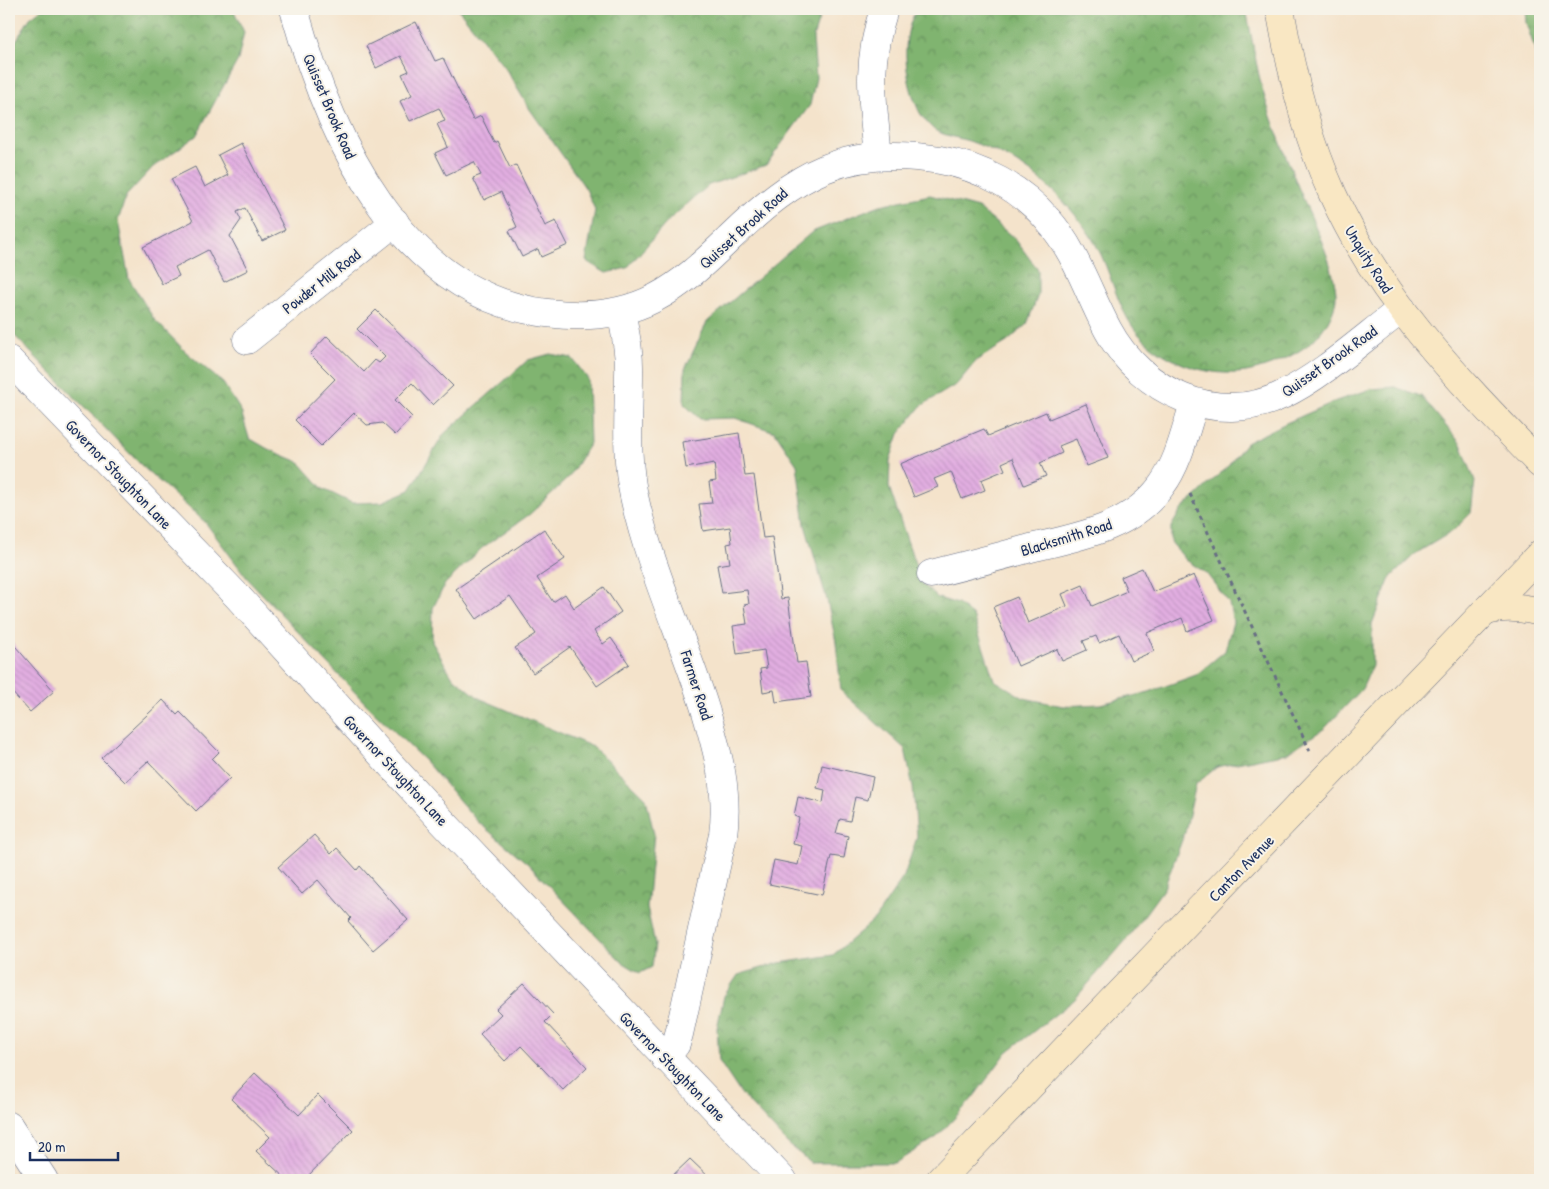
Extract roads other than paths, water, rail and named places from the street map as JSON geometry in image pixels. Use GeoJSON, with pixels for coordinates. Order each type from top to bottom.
{"type":"FeatureCollection","features":[{"type":"Feature","properties":{"kind":"main road","name":"Unquity Road"},"geometry":{"type":"LineString","coordinates":[[1280,9],[1300,102],[1322,168],[1333,195],[1359,245],[1402,309],[1466,386],[1540,464]]}},
{"type":"Feature","properties":{"kind":"main road","name":"Canton Avenue"},"geometry":{"type":"LineString","coordinates":[[940,1180],[1540,554]]}},
{"type":"Feature","properties":{"kind":"main road"},"geometry":{"type":"LineString","coordinates":[[1484,612],[1497,607],[1513,607],[1540,612]]}},
{"type":"Feature","properties":{"kind":"street","name":"Quisset Brook Road"},"geometry":{"type":"LineString","coordinates":[[294,9],[309,59],[336,128],[362,176],[395,222],[422,252],[448,275],[492,300],[512,307],[558,314],[600,314],[621,311],[641,305],[679,283],[773,198],[792,185],[834,165],[878,155],[922,157],[968,167],[1004,184],[1021,195],[1048,220],[1060,235],[1108,330],[1123,352],[1159,385],[1194,404],[1229,408],[1246,407],[1281,396],[1309,379],[1402,309]]}},
{"type":"Feature","properties":{"kind":"street"},"geometry":{"type":"LineString","coordinates":[[878,155],[871,75],[876,38],[884,9]]}},
{"type":"Feature","properties":{"kind":"street","name":"Powder Mill Road"},"geometry":{"type":"LineString","coordinates":[[248,340],[395,222]]}},
{"type":"Feature","properties":{"kind":"street","name":"Farmer Road"},"geometry":{"type":"LineString","coordinates":[[621,311],[628,355],[628,452],[634,496],[646,540],[694,673],[715,743],[721,767],[726,804],[723,835],[680,1034],[676,1044],[665,1058]]}},
{"type":"Feature","properties":{"kind":"street","name":"Governor Stoughton Lane"},"geometry":{"type":"LineString","coordinates":[[9,360],[238,597],[417,794],[665,1058],[783,1180]]}},
{"type":"Feature","properties":{"kind":"street","name":"Blacksmith Road"},"geometry":{"type":"LineString","coordinates":[[931,574],[1108,527],[1124,519],[1151,499],[1170,472],[1194,404]]}},
{"type":"Feature","properties":{"kind":"street"},"geometry":{"type":"LineString","coordinates":[[9,1126],[44,1180]]}}]}
